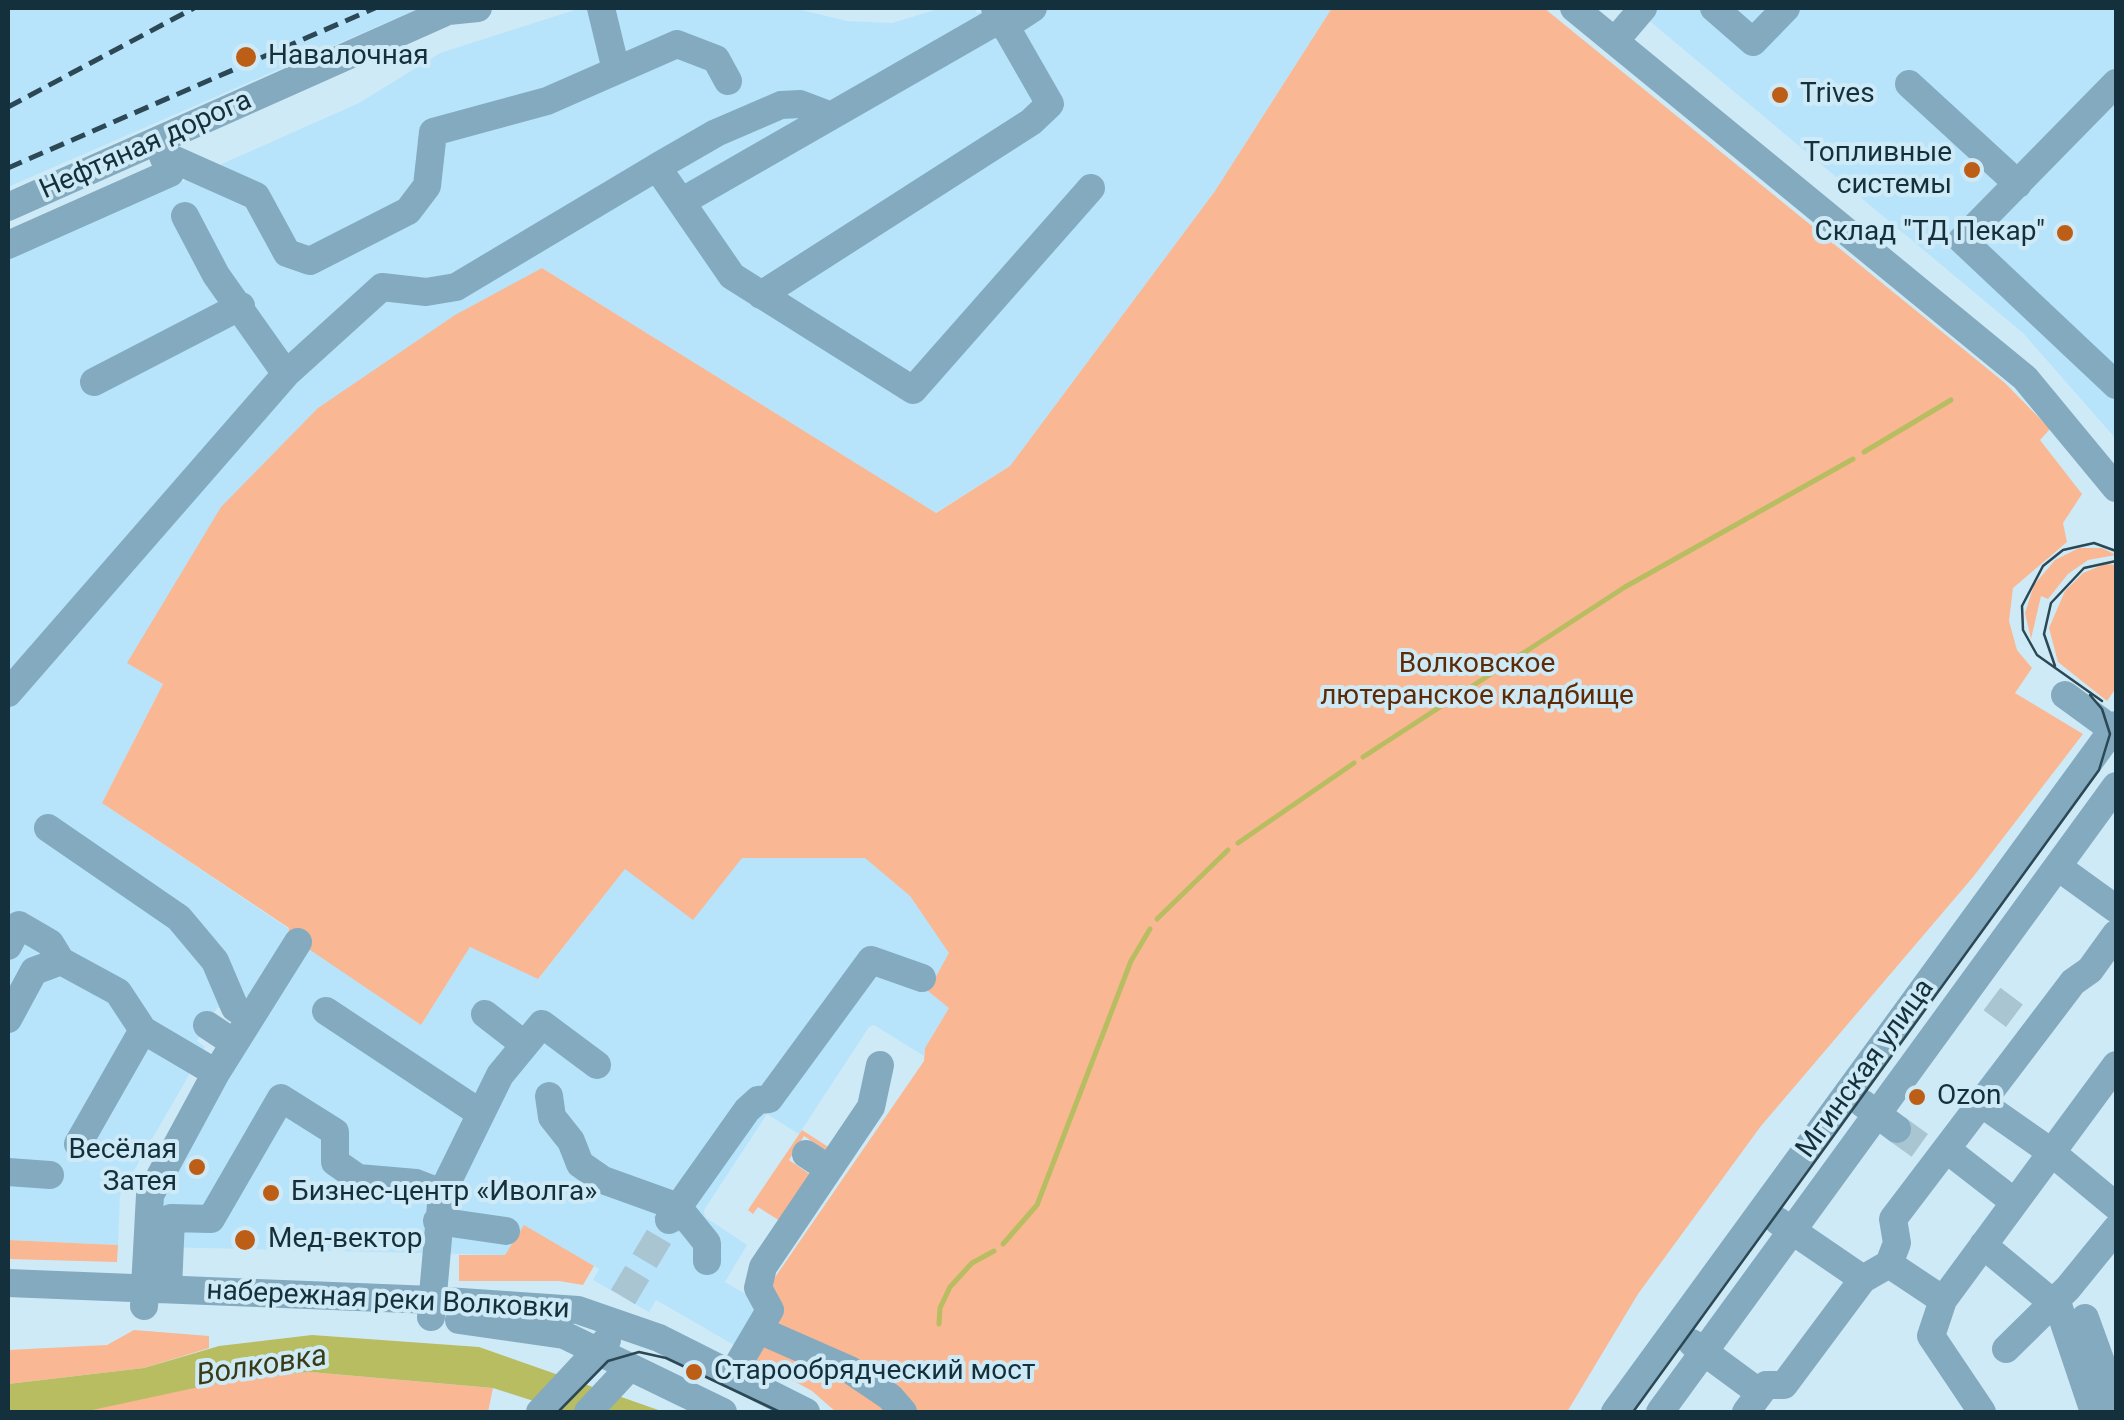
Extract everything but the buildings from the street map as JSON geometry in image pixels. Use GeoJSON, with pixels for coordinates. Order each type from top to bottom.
{"type":"FeatureCollection","features":[{"type":"Feature","properties":{"kind":"street","name":"Нефтяная дорога"},"geometry":{"type":"LineString","coordinates":[[8,208],[170,177],[448,11],[478,8]]}},
{"type":"Feature","properties":{"kind":"street"},"geometry":{"type":"LineString","coordinates":[[600,8],[616,70]]}},
{"type":"Feature","properties":{"kind":"street"},"geometry":{"type":"LineString","coordinates":[[681,202],[1000,18],[1033,8]]}},
{"type":"Feature","properties":{"kind":"street"},"geometry":{"type":"LineString","coordinates":[[1574,8],[1628,26],[2024,378],[2116,488]]}},
{"type":"Feature","properties":{"kind":"street"},"geometry":{"type":"LineString","coordinates":[[1600,8],[1628,26],[2034,366],[2116,458]]}},
{"type":"Feature","properties":{"kind":"street"},"geometry":{"type":"LineString","coordinates":[[1714,8],[1754,42],[1786,8]]}},
{"type":"Feature","properties":{"kind":"street"},"geometry":{"type":"LineString","coordinates":[[762,295],[1031,122],[1050,104],[1000,18]]}},
{"type":"Feature","properties":{"kind":"street"},"geometry":{"type":"LineString","coordinates":[[8,245],[170,177],[256,196],[287,254],[310,261],[408,212],[427,186],[434,132],[547,102],[677,44],[716,59],[728,81]]}},
{"type":"Feature","properties":{"kind":"street"},"geometry":{"type":"LineString","coordinates":[[1909,84],[2018,184]]}},
{"type":"Feature","properties":{"kind":"street"},"geometry":{"type":"LineString","coordinates":[[2116,84],[1962,240],[2116,385]]}},
{"type":"Feature","properties":{"kind":"street"},"geometry":{"type":"LineString","coordinates":[[8,693],[286,374],[382,287],[426,292],[456,287],[656,166],[716,133],[781,105],[800,104],[830,115]]}},
{"type":"Feature","properties":{"kind":"street"},"geometry":{"type":"LineString","coordinates":[[656,166],[732,276],[913,390],[1090,188]]}},
{"type":"Feature","properties":{"kind":"street"},"geometry":{"type":"LineString","coordinates":[[170,177],[216,275],[286,374]]}},
{"type":"Feature","properties":{"kind":"street"},"geometry":{"type":"LineString","coordinates":[[94,382],[241,306]]}},
{"type":"Feature","properties":{"kind":"street"},"geometry":{"type":"LineString","coordinates":[[2065,695],[2115,728]]}},
{"type":"Feature","properties":{"kind":"street","name":"Мгинская улица"},"geometry":{"type":"LineString","coordinates":[[1616,1412],[2115,728]]}},
{"type":"Feature","properties":{"kind":"street","name":"Мгинская улица"},"geometry":{"type":"LineString","coordinates":[[1660,1412],[1792,1231],[1887,1122],[1982,992],[2058,867],[2116,786]]}},
{"type":"Feature","properties":{"kind":"street"},"geometry":{"type":"LineString","coordinates":[[48,828],[180,918],[214,961],[235,1008],[250,1017]]}},
{"type":"Feature","properties":{"kind":"street"},"geometry":{"type":"LineString","coordinates":[[2058,867],[2116,910]]}},
{"type":"Feature","properties":{"kind":"street"},"geometry":{"type":"LineString","coordinates":[[8,946],[20,925],[50,943],[61,961],[118,992],[143,1030],[216,1073]]}},
{"type":"Feature","properties":{"kind":"street"},"geometry":{"type":"LineString","coordinates":[[1675,1330],[1704,1352],[1753,1403],[1766,1386],[1784,1385],[1864,1279],[1890,1264],[1897,1242],[1893,1219],[1936,1152],[1980,1103],[2028,1025],[2116,934]]}},
{"type":"Feature","properties":{"kind":"street"},"geometry":{"type":"LineString","coordinates":[[152,1295],[150,1194],[234,1042],[298,942]]}},
{"type":"Feature","properties":{"kind":"street"},"geometry":{"type":"LineString","coordinates":[[673,1213],[747,1110],[758,1100],[769,1099],[871,960],[922,978]]}},
{"type":"Feature","properties":{"kind":"street"},"geometry":{"type":"LineString","coordinates":[[8,1020],[34,971],[61,961]]}},
{"type":"Feature","properties":{"kind":"street"},"geometry":{"type":"LineString","coordinates":[[1943,964],[1982,992]]}},
{"type":"Feature","properties":{"kind":"street"},"geometry":{"type":"LineString","coordinates":[[326,1011],[480,1114]]}},
{"type":"Feature","properties":{"kind":"street"},"geometry":{"type":"LineString","coordinates":[[485,1014],[525,1045]]}},
{"type":"Feature","properties":{"kind":"street"},"geometry":{"type":"LineString","coordinates":[[432,1309],[440,1207],[500,1075],[542,1024],[597,1065]]}},
{"type":"Feature","properties":{"kind":"street"},"geometry":{"type":"LineString","coordinates":[[207,1025],[234,1042]]}},
{"type":"Feature","properties":{"kind":"street"},"geometry":{"type":"LineString","coordinates":[[78,1144],[143,1030]]}},
{"type":"Feature","properties":{"kind":"street"},"geometry":{"type":"LineString","coordinates":[[733,1373],[770,1310],[758,1288],[765,1237],[818,1162],[871,1107],[880,1064]]}},
{"type":"Feature","properties":{"kind":"street"},"geometry":{"type":"LineString","coordinates":[[1982,1412],[1932,1336],[1942,1300],[2116,1065]]}},
{"type":"Feature","properties":{"kind":"street"},"geometry":{"type":"LineString","coordinates":[[1848,1093],[1887,1122]]}},
{"type":"Feature","properties":{"kind":"street"},"geometry":{"type":"LineString","coordinates":[[549,1096],[552,1117],[572,1142],[580,1164],[603,1180],[673,1213],[707,1243],[706,1261]]}},
{"type":"Feature","properties":{"kind":"street"},"geometry":{"type":"LineString","coordinates":[[152,1295],[171,1218],[211,1219],[281,1098],[334,1132],[335,1162],[358,1178],[416,1182],[440,1207],[506,1231]]}},
{"type":"Feature","properties":{"kind":"street"},"geometry":{"type":"LineString","coordinates":[[1980,1103],[2051,1152],[2116,1206]]}},
{"type":"Feature","properties":{"kind":"street"},"geometry":{"type":"LineString","coordinates":[[1936,1152],[2013,1201]]}},
{"type":"Feature","properties":{"kind":"street"},"geometry":{"type":"LineString","coordinates":[[8,1172],[50,1175]]}},
{"type":"Feature","properties":{"kind":"street"},"geometry":{"type":"LineString","coordinates":[[1763,1210],[1864,1279]]}},
{"type":"Feature","properties":{"kind":"street"},"geometry":{"type":"LineString","coordinates":[[2006,1349],[2061,1295],[2116,1230]]}},
{"type":"Feature","properties":{"kind":"street"},"geometry":{"type":"LineString","coordinates":[[1988,1237],[2061,1295],[2097,1405]]}},
{"type":"Feature","properties":{"kind":"street"},"geometry":{"type":"LineString","coordinates":[[1890,1264],[1942,1300]]}},
{"type":"Feature","properties":{"kind":"street","name":"набережная реки Волковки"},"geometry":{"type":"LineString","coordinates":[[8,1283],[152,1295],[432,1309],[622,1310],[806,1412]]}},
{"type":"Feature","properties":{"kind":"street","name":"набережная реки Волковки"},"geometry":{"type":"LineString","coordinates":[[8,1302],[152,1295]]}},
{"type":"Feature","properties":{"kind":"street","name":"набережная реки Волковки"},"geometry":{"type":"LineString","coordinates":[[432,1309],[564,1335],[596,1351],[620,1379],[723,1412]]}},
{"type":"Feature","properties":{"kind":"street"},"geometry":{"type":"LineString","coordinates":[[542,1410],[596,1351],[622,1310]]}},
{"type":"Feature","properties":{"kind":"street"},"geometry":{"type":"LineString","coordinates":[[588,1412],[620,1379],[622,1310]]}},
{"type":"Feature","properties":{"kind":"street"},"geometry":{"type":"LineString","coordinates":[[2086,1318],[2097,1405]]}},
{"type":"Feature","properties":{"kind":"street"},"geometry":{"type":"LineString","coordinates":[[758,1330],[850,1370],[890,1397],[903,1412]]}},
{"type":"Feature","properties":{"kind":"shaded area"},"geometry":{"type":"Polygon","coordinates":[[[8,8],[420,8],[8,187],[8,8]]]}},
{"type":"Feature","properties":{"kind":"shaded area"},"geometry":{"type":"Polygon","coordinates":[[[581,8],[793,8],[847,21],[892,23],[941,8],[975,8],[977,13],[991,8],[1332,8],[1215,191],[1010,466],[935,513],[542,268],[128,663],[163,684],[102,803],[289,929],[287,933],[421,1025],[470,947],[539,978],[625,869],[742,858],[865,857],[910,896],[950,953],[949,1008],[924,1056],[874,1025],[869,1027],[799,1134],[767,1114],[704,1210],[705,1217],[747,1245],[725,1282],[759,1302],[734,1345],[656,1300],[649,1312],[593,1280],[599,1269],[524,1226],[505,1255],[158,1247],[160,1207],[169,1178],[248,996],[235,1008],[217,1008],[197,1041],[205,1047],[120,1195],[118,1245],[8,1240],[8,259],[359,103],[440,53],[581,8]]]}},
{"type":"Feature","properties":{"kind":"shaded area","name":"Топливные системы"},"geometry":{"type":"Polygon","coordinates":[[[1634,8],[2116,8],[2116,439],[2023,333],[1634,8]]]}},
{"type":"Feature","properties":{"kind":"green space","name":"Волковское лютеранское кладбище"},"geometry":{"type":"Polygon","coordinates":[[[1332,8],[1544,8],[2005,383],[2050,429],[2040,440],[2082,494],[2063,523],[2067,542],[2013,588],[2009,621],[2017,650],[2032,668],[2015,693],[2083,734],[1973,877],[1761,1126],[1638,1294],[1567,1412],[836,1412],[812,1391],[754,1359],[769,1286],[924,1061],[925,1048],[949,1008],[928,991],[949,953],[910,896],[865,858],[742,858],[693,920],[625,869],[538,979],[470,947],[421,1025],[288,935],[289,928],[102,803],[163,684],[127,663],[221,507],[318,408],[455,315],[542,268],[936,513],[1010,466],[1215,191],[1332,8]]]}},
{"type":"Feature","properties":{"kind":"green space"},"geometry":{"type":"Polygon","coordinates":[[[2079,548],[2102,548],[2116,555],[2088,560],[2068,574],[2048,599],[2041,596],[2031,639],[2025,613],[2034,585],[2055,560],[2079,548]]]}},
{"type":"Feature","properties":{"kind":"green space"},"geometry":{"type":"Polygon","coordinates":[[[2105,564],[2116,565],[2116,688],[2107,701],[2058,662],[2049,628],[2065,591],[2083,573],[2105,564]]]}},
{"type":"Feature","properties":{"kind":"green space"},"geometry":{"type":"Polygon","coordinates":[[[802,1130],[833,1150],[831,1154],[804,1136],[789,1160],[811,1175],[780,1221],[758,1207],[753,1214],[748,1210],[802,1130]]]}},
{"type":"Feature","properties":{"kind":"green space"},"geometry":{"type":"Polygon","coordinates":[[[524,1225],[594,1266],[583,1285],[559,1281],[459,1281],[459,1255],[505,1255],[524,1225]]]}},
{"type":"Feature","properties":{"kind":"green space"},"geometry":{"type":"Polygon","coordinates":[[[8,1240],[118,1245],[117,1262],[8,1259],[8,1240]]]}},
{"type":"Feature","properties":{"kind":"green space"},"geometry":{"type":"Polygon","coordinates":[[[134,1330],[209,1336],[209,1348],[144,1368],[8,1384],[8,1350],[107,1345],[134,1330]]]}},
{"type":"Feature","properties":{"kind":"green space"},"geometry":{"type":"Polygon","coordinates":[[[310,1372],[493,1388],[488,1412],[76,1412],[241,1378],[310,1372]]]}},
{"type":"Feature","properties":{"kind":"water","name":"Волковка"},"geometry":{"type":"Polygon","coordinates":[[[312,1335],[479,1347],[664,1412],[568,1412],[493,1388],[310,1372],[241,1378],[83,1412],[8,1412],[8,1384],[144,1368],[219,1346],[312,1335]]]}},
{"type":"Feature","properties":{"kind":"waterway"},"geometry":{"type":"LineString","coordinates":[[1864,452],[1951,400]]}},
{"type":"Feature","properties":{"kind":"waterway"},"geometry":{"type":"LineString","coordinates":[[1363,757],[1625,587],[1853,459]]}},
{"type":"Feature","properties":{"kind":"waterway"},"geometry":{"type":"LineString","coordinates":[[1238,843],[1354,763]]}},
{"type":"Feature","properties":{"kind":"waterway"},"geometry":{"type":"LineString","coordinates":[[1157,919],[1228,850]]}},
{"type":"Feature","properties":{"kind":"waterway"},"geometry":{"type":"LineString","coordinates":[[1003,1244],[1037,1205],[1131,961],[1150,929]]}},
{"type":"Feature","properties":{"kind":"waterway"},"geometry":{"type":"LineString","coordinates":[[939,1324],[940,1308],[950,1287],[972,1263],[994,1251]]}},
{"type":"Feature","properties":{"kind":"tunnel"},"geometry":{"type":"LineString","coordinates":[[1992,999],[2020,1020]]}},
{"type":"Feature","properties":{"kind":"tunnel"},"geometry":{"type":"LineString","coordinates":[[1897,1129],[1925,1149]]}},
{"type":"Feature","properties":{"kind":"tunnel"},"geometry":{"type":"LineString","coordinates":[[623,1297],[669,1220]]}},
{"type":"Feature","properties":{"kind":"tram line"},"geometry":{"type":"LineString","coordinates":[[2102,701],[2037,655],[2023,630],[2022,606],[2043,566],[2063,550],[2094,543],[2116,551]]}},
{"type":"Feature","properties":{"kind":"tram line"},"geometry":{"type":"LineString","coordinates":[[2055,666],[2044,634],[2051,603],[2084,568],[2116,561]]}},
{"type":"Feature","properties":{"kind":"tram line"},"geometry":{"type":"LineString","coordinates":[[1633,1412],[2099,770],[2110,734],[2102,709],[2090,695]]}},
{"type":"Feature","properties":{"kind":"tram line"},"geometry":{"type":"LineString","coordinates":[[558,1412],[608,1361],[639,1352],[666,1358],[780,1412]]}},
{"type":"Feature","properties":{"kind":"railway"},"geometry":{"type":"LineString","coordinates":[[8,107],[194,8]]}},
{"type":"Feature","properties":{"kind":"railway"},"geometry":{"type":"LineString","coordinates":[[8,168],[375,8]]}},
{"type":"Feature","properties":{"kind":"place","name":"Навалочная"},"geometry":{"type":"Point","coordinates":[246,57]}},
{"type":"Feature","properties":{"kind":"place","name":"Trives"},"geometry":{"type":"Point","coordinates":[1780,95]}},
{"type":"Feature","properties":{"kind":"place","name":"Топливные системы"},"geometry":{"type":"Point","coordinates":[1972,170]}},
{"type":"Feature","properties":{"kind":"place","name":"Склад \"ТД Пекар\""},"geometry":{"type":"Point","coordinates":[2065,233]}},
{"type":"Feature","properties":{"kind":"place","name":"Ozon"},"geometry":{"type":"Point","coordinates":[1917,1097]}},
{"type":"Feature","properties":{"kind":"place","name":"Весёлая Затея"},"geometry":{"type":"Point","coordinates":[197,1167]}},
{"type":"Feature","properties":{"kind":"place","name":"Бизнес-центр «Иволга»"},"geometry":{"type":"Point","coordinates":[271,1193]}},
{"type":"Feature","properties":{"kind":"place","name":"Мед-вектор"},"geometry":{"type":"Point","coordinates":[245,1240]}},
{"type":"Feature","properties":{"kind":"place","name":"Старообрядческий мост"},"geometry":{"type":"Point","coordinates":[694,1372]}}]}
